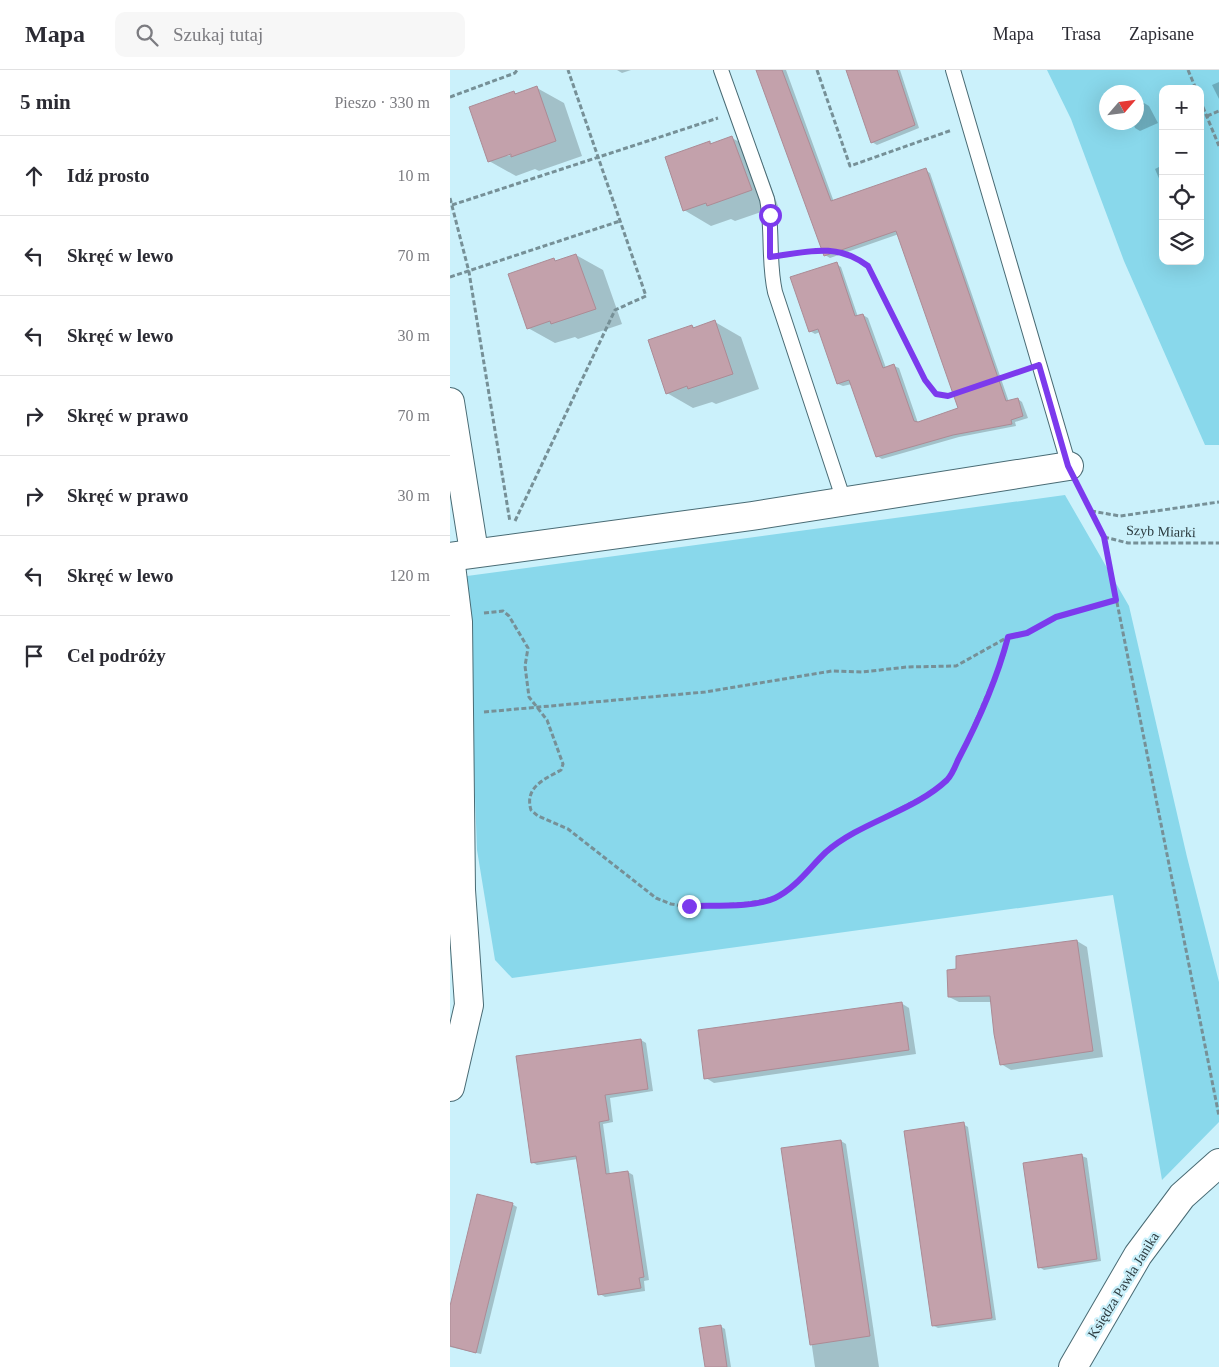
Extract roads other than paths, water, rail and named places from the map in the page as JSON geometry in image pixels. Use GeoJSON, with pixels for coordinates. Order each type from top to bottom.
{"type":"FeatureCollection","features":[{"type":"Feature","properties":{"kind":"street"},"geometry":{"type":"LineString","coordinates":[[450,402],[458,555],[457,614],[461,890],[469,1005],[450,1086]]}},
{"type":"Feature","properties":{"kind":"street"},"geometry":{"type":"LineString","coordinates":[[458,555],[752,516],[1068,466]]}},
{"type":"Feature","properties":{"kind":"street","name":"Księdza Pawła Janika"},"geometry":{"type":"LineString","coordinates":[[1073,1367],[1138,1256],[1182,1196],[1219,1163]]}},
{"type":"Feature","properties":{"kind":"lane"},"geometry":{"type":"LineString","coordinates":[[721,70],[767,199],[770,215],[770,257],[775,292],[844,501]]}},
{"type":"Feature","properties":{"kind":"lane"},"geometry":{"type":"LineString","coordinates":[[953,70],[1068,466]]}}]}
